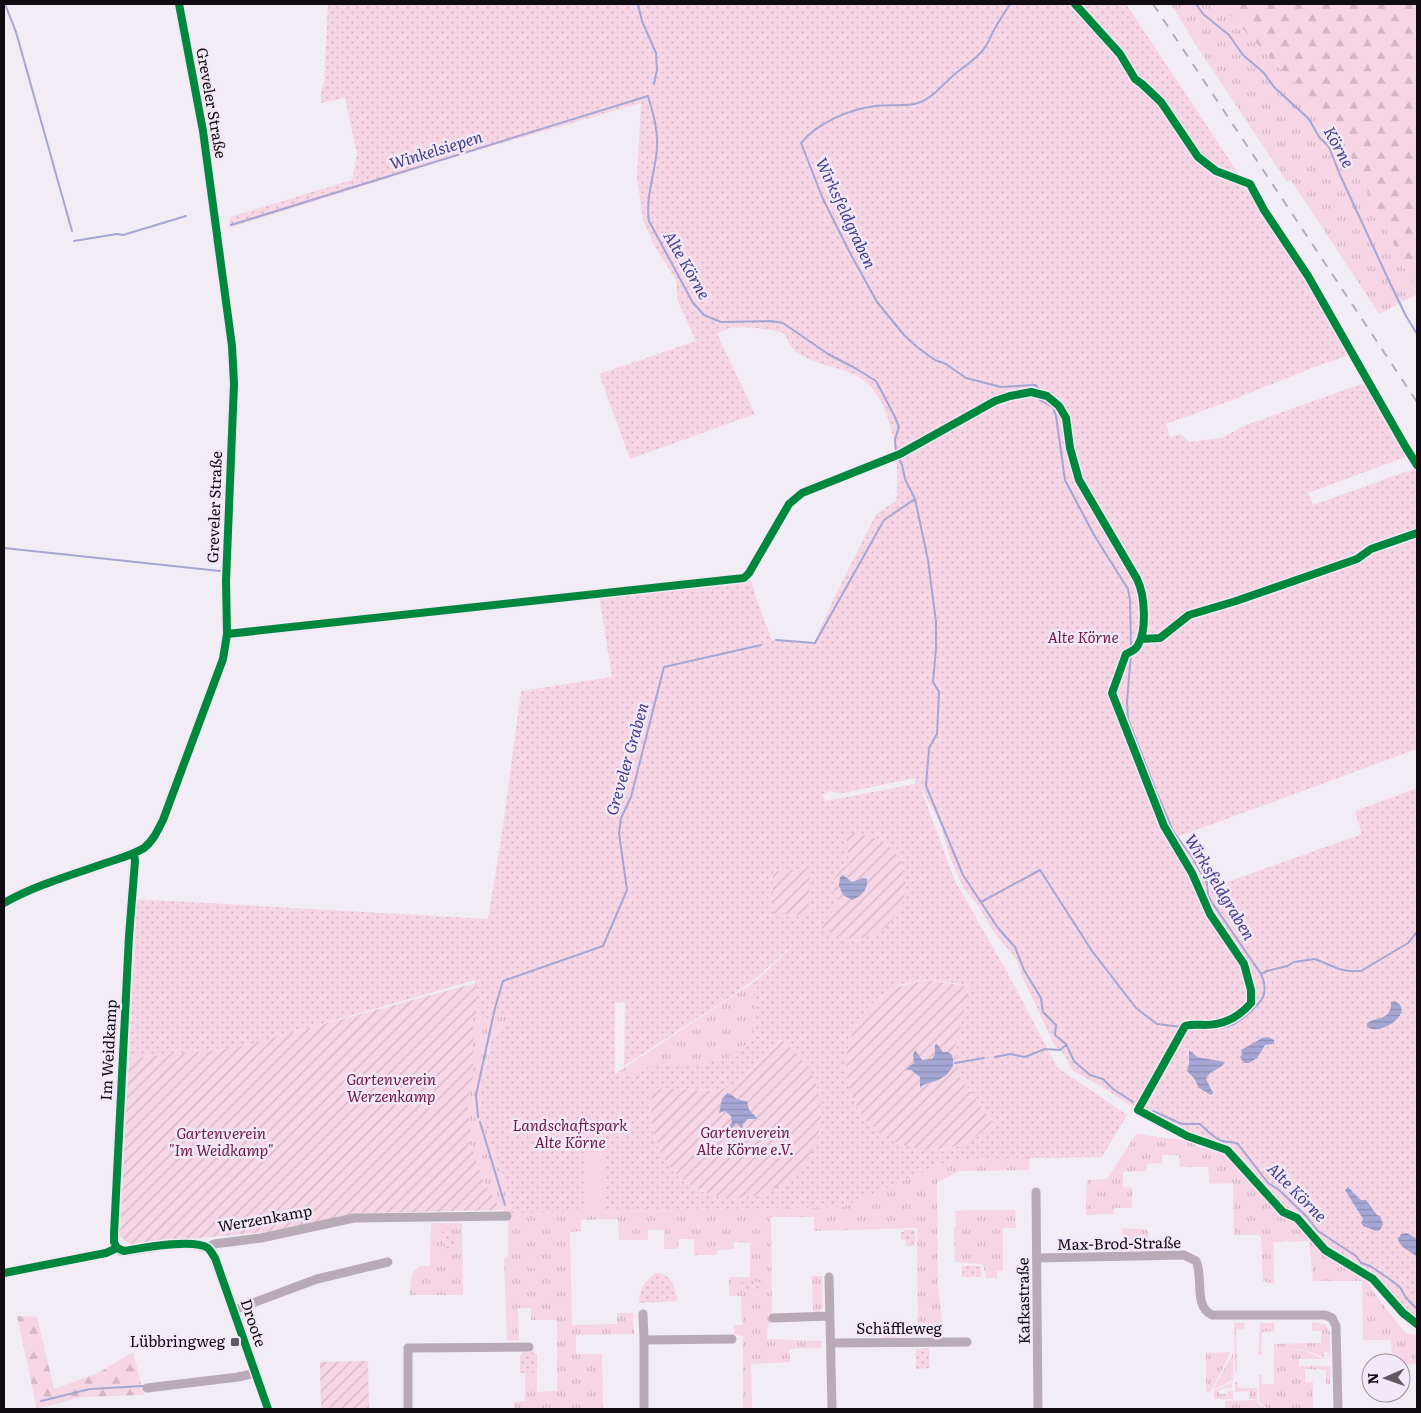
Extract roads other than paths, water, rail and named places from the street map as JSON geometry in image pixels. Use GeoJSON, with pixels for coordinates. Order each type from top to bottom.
{"type":"FeatureCollection","features":[{"type":"Feature","properties":{"kind":"street","name":"Greveler Straße"},"geometry":{"type":"LineString","coordinates":[[4,902],[73,874],[134,853],[151,841],[163,820],[223,659],[227,634],[226,581],[234,384],[232,346],[203,131],[179,4]]}},
{"type":"Feature","properties":{"kind":"street","name":"Im Weidkamp"},"geometry":{"type":"LineString","coordinates":[[117,1248],[114,1242],[114,1234],[134,853]]}},
{"type":"Feature","properties":{"kind":"street","name":"Kafkastraße"},"geometry":{"type":"LineString","coordinates":[[1036,1192],[1038,1409]]}},
{"type":"Feature","properties":{"kind":"street","name":"Werzenkamp"},"geometry":{"type":"LineString","coordinates":[[4,1273],[106,1253],[117,1248],[124,1251],[184,1244],[197,1244],[207,1248],[214,1244],[261,1238],[354,1218],[507,1216]]}},
{"type":"Feature","properties":{"kind":"street","name":"Droote"},"geometry":{"type":"LineString","coordinates":[[207,1248],[215,1258],[268,1409]]}},
{"type":"Feature","properties":{"kind":"street","name":"Max-Brod-Straße"},"geometry":{"type":"LineString","coordinates":[[1037,1258],[1184,1255],[1196,1261],[1200,1269],[1201,1303],[1203,1309],[1212,1315],[1325,1314],[1332,1318],[1336,1326],[1338,1409]]}},
{"type":"Feature","properties":{"kind":"street"},"geometry":{"type":"LineString","coordinates":[[234,1310],[318,1279],[388,1262]]}},
{"type":"Feature","properties":{"kind":"street"},"geometry":{"type":"LineString","coordinates":[[829,1277],[832,1409]]}},
{"type":"Feature","properties":{"kind":"street"},"geometry":{"type":"LineString","coordinates":[[643,1314],[644,1409]]}},
{"type":"Feature","properties":{"kind":"street"},"geometry":{"type":"LineString","coordinates":[[773,1318],[830,1316]]}},
{"type":"Feature","properties":{"kind":"street"},"geometry":{"type":"LineString","coordinates":[[644,1340],[732,1339]]}},
{"type":"Feature","properties":{"kind":"street","name":"Schäffleweg"},"geometry":{"type":"LineString","coordinates":[[831,1343],[967,1342]]}},
{"type":"Feature","properties":{"kind":"street"},"geometry":{"type":"LineString","coordinates":[[408,1409],[408,1348],[529,1347]]}},
{"type":"Feature","properties":{"kind":"street"},"geometry":{"type":"LineString","coordinates":[[147,1388],[238,1377],[256,1373]]}},
{"type":"Feature","properties":{"kind":"water"},"geometry":{"type":"Polygon","coordinates":[[[843,875],[852,882],[863,878],[867,879],[865,889],[859,897],[852,900],[843,895],[839,886],[840,877],[843,875]]]}},
{"type":"Feature","properties":{"kind":"water"},"geometry":{"type":"Polygon","coordinates":[[[1394,1001],[1400,1005],[1402,1010],[1400,1016],[1395,1021],[1381,1028],[1373,1029],[1367,1027],[1367,1023],[1386,1015],[1389,1012],[1391,1002],[1394,1001]]]}},
{"type":"Feature","properties":{"kind":"water"},"geometry":{"type":"Polygon","coordinates":[[[1268,1037],[1274,1040],[1274,1044],[1265,1045],[1257,1058],[1249,1063],[1244,1063],[1240,1057],[1242,1054],[1241,1050],[1262,1038],[1268,1037]]]}},
{"type":"Feature","properties":{"kind":"water"},"geometry":{"type":"Polygon","coordinates":[[[937,1044],[943,1052],[948,1052],[952,1055],[952,1067],[944,1077],[925,1084],[920,1088],[920,1077],[911,1070],[906,1069],[914,1063],[913,1055],[915,1050],[922,1060],[932,1059],[935,1054],[935,1045],[937,1044]]]}},
{"type":"Feature","properties":{"kind":"water"},"geometry":{"type":"Polygon","coordinates":[[[1189,1050],[1197,1057],[1225,1062],[1206,1079],[1213,1093],[1211,1095],[1199,1088],[1194,1078],[1187,1071],[1189,1050]]]}},
{"type":"Feature","properties":{"kind":"water"},"geometry":{"type":"Polygon","coordinates":[[[727,1093],[736,1099],[747,1101],[749,1110],[758,1119],[748,1119],[743,1124],[742,1130],[737,1123],[730,1130],[724,1132],[732,1122],[731,1116],[725,1111],[719,1113],[722,1099],[727,1093]]]}},
{"type":"Feature","properties":{"kind":"water"},"geometry":{"type":"Polygon","coordinates":[[[1348,1187],[1361,1200],[1366,1200],[1377,1215],[1380,1216],[1383,1224],[1380,1230],[1376,1231],[1364,1227],[1361,1223],[1363,1219],[1345,1190],[1348,1187]]]}},
{"type":"Feature","properties":{"kind":"water"},"geometry":{"type":"Polygon","coordinates":[[[1407,1233],[1417,1239],[1417,1257],[1399,1242],[1398,1239],[1401,1234],[1407,1233]]]}},
{"type":"Feature","properties":{"kind":"waterway"},"geometry":{"type":"LineString","coordinates":[[5,4],[16,32],[72,231]]}},
{"type":"Feature","properties":{"kind":"waterway","name":"Alte Körne"},"geometry":{"type":"LineString","coordinates":[[638,4],[642,21],[656,53],[657,70],[654,84]]}},
{"type":"Feature","properties":{"kind":"waterway","name":"Wirksfeldgraben"},"geometry":{"type":"LineString","coordinates":[[1010,4],[980,54],[924,101],[913,104],[875,106],[855,110],[825,123],[801,143],[823,199],[849,251],[877,302],[904,335],[935,360],[946,364],[966,378],[1001,387],[1035,385],[1038,389]]}},
{"type":"Feature","properties":{"kind":"waterway","name":"Körne"},"geometry":{"type":"LineString","coordinates":[[1196,4],[1203,14],[1229,35],[1243,55],[1264,73],[1274,87],[1309,119],[1319,137],[1329,147],[1390,283],[1417,334]]}},
{"type":"Feature","properties":{"kind":"waterway","name":"Alte Körne"},"geometry":{"type":"LineString","coordinates":[[231,225],[648,96],[657,134],[656,156],[648,203],[649,221],[693,303],[704,315],[721,322],[771,321],[783,323],[828,354],[876,381],[894,415],[899,427],[895,439],[896,453],[902,465],[905,479],[915,499],[928,560],[936,622],[933,682],[939,692],[937,734],[929,748],[926,786],[963,875],[998,928],[1015,947],[1024,970],[1041,998],[1043,1012],[1056,1025],[1055,1035],[1066,1044],[1074,1061],[1090,1075],[1103,1079],[1113,1089],[1133,1102]]}},
{"type":"Feature","properties":{"kind":"waterway"},"geometry":{"type":"LineString","coordinates":[[74,241],[117,234],[123,235],[186,216]]}},
{"type":"Feature","properties":{"kind":"waterway","name":"Wirksfeldgraben"},"geometry":{"type":"LineString","coordinates":[[1038,396],[1040,400],[1053,407],[1056,416],[1065,480],[1094,535],[1128,589],[1131,650]]}},
{"type":"Feature","properties":{"kind":"waterway","name":"Greveler Graben"},"geometry":{"type":"LineString","coordinates":[[776,640],[815,643],[884,520],[915,499]]}},
{"type":"Feature","properties":{"kind":"waterway"},"geometry":{"type":"LineString","coordinates":[[4,548],[220,571]]}},
{"type":"Feature","properties":{"kind":"waterway","name":"Greveler Graben"},"geometry":{"type":"LineString","coordinates":[[478,1117],[476,1095],[495,1008],[503,981],[603,946],[627,890],[619,833],[621,818],[631,797],[664,667],[761,645]]}},
{"type":"Feature","properties":{"kind":"waterway","name":"Wirksfeldgraben"},"geometry":{"type":"LineString","coordinates":[[1131,653],[1127,702],[1128,719],[1155,788]]}},
{"type":"Feature","properties":{"kind":"waterway","name":"Wirksfeldgraben"},"geometry":{"type":"LineString","coordinates":[[1156,791],[1173,831],[1192,857],[1207,883],[1208,895],[1211,901],[1261,974],[1264,986],[1264,994],[1261,1000],[1250,1012],[1234,1024],[1205,1029],[1188,1027]]}},
{"type":"Feature","properties":{"kind":"waterway","name":"Wirksfeldgraben"},"geometry":{"type":"LineString","coordinates":[[981,902],[1040,870],[1092,951],[1136,1008],[1157,1024],[1181,1027]]}},
{"type":"Feature","properties":{"kind":"waterway"},"geometry":{"type":"LineString","coordinates":[[1261,974],[1294,962],[1315,959],[1339,969],[1361,971],[1408,943],[1417,932]]}},
{"type":"Feature","properties":{"kind":"waterway"},"geometry":{"type":"LineString","coordinates":[[995,1057],[1010,1054],[1025,1057],[1045,1049],[1060,1050],[1066,1045]]}},
{"type":"Feature","properties":{"kind":"waterway"},"geometry":{"type":"LineString","coordinates":[[955,1063],[984,1058]]}},
{"type":"Feature","properties":{"kind":"waterway","name":"Alte Körne"},"geometry":{"type":"LineString","coordinates":[[1153,1111],[1182,1124],[1200,1124],[1217,1138],[1225,1142],[1238,1144],[1268,1183],[1279,1190],[1307,1217],[1318,1231],[1356,1256],[1361,1263],[1370,1266],[1400,1287],[1406,1298],[1417,1309]]}},
{"type":"Feature","properties":{"kind":"waterway","name":"Greveler Graben"},"geometry":{"type":"LineString","coordinates":[[480,1122],[505,1205]]}},
{"type":"Feature","properties":{"kind":"waterway","name":"Greveler Graben"},"geometry":{"type":"LineString","coordinates":[[41,1401],[90,1389],[143,1386]]}},
{"type":"Feature","properties":{"kind":"railway"},"geometry":{"type":"LineString","coordinates":[[1153,4],[1417,402]]}},
{"type":"Feature","properties":{"kind":"place","name":"Lübbringweg"},"geometry":{"type":"Point","coordinates":[235,1342]}},
{"type":"Feature","properties":{"kind":"water label","name":"Winkelsiepen"},"geometry":{"type":"Point","coordinates":[436,150]}},
{"type":"Feature","properties":{"kind":"park label","name":"Gartenverein Werzenkamp"},"geometry":{"type":"Point","coordinates":[391,1088]}},
{"type":"Feature","properties":{"kind":"park label","name":"Landschaftspark Alte Körne"},"geometry":{"type":"Point","coordinates":[570,1134]}},
{"type":"Feature","properties":{"kind":"park label","name":"Gartenverein \"Im Weidkamp\""},"geometry":{"type":"Point","coordinates":[221,1142]}},
{"type":"Feature","properties":{"kind":"park label","name":"Gartenverein Alte Körne e.V."},"geometry":{"type":"Point","coordinates":[745,1142]}}]}
